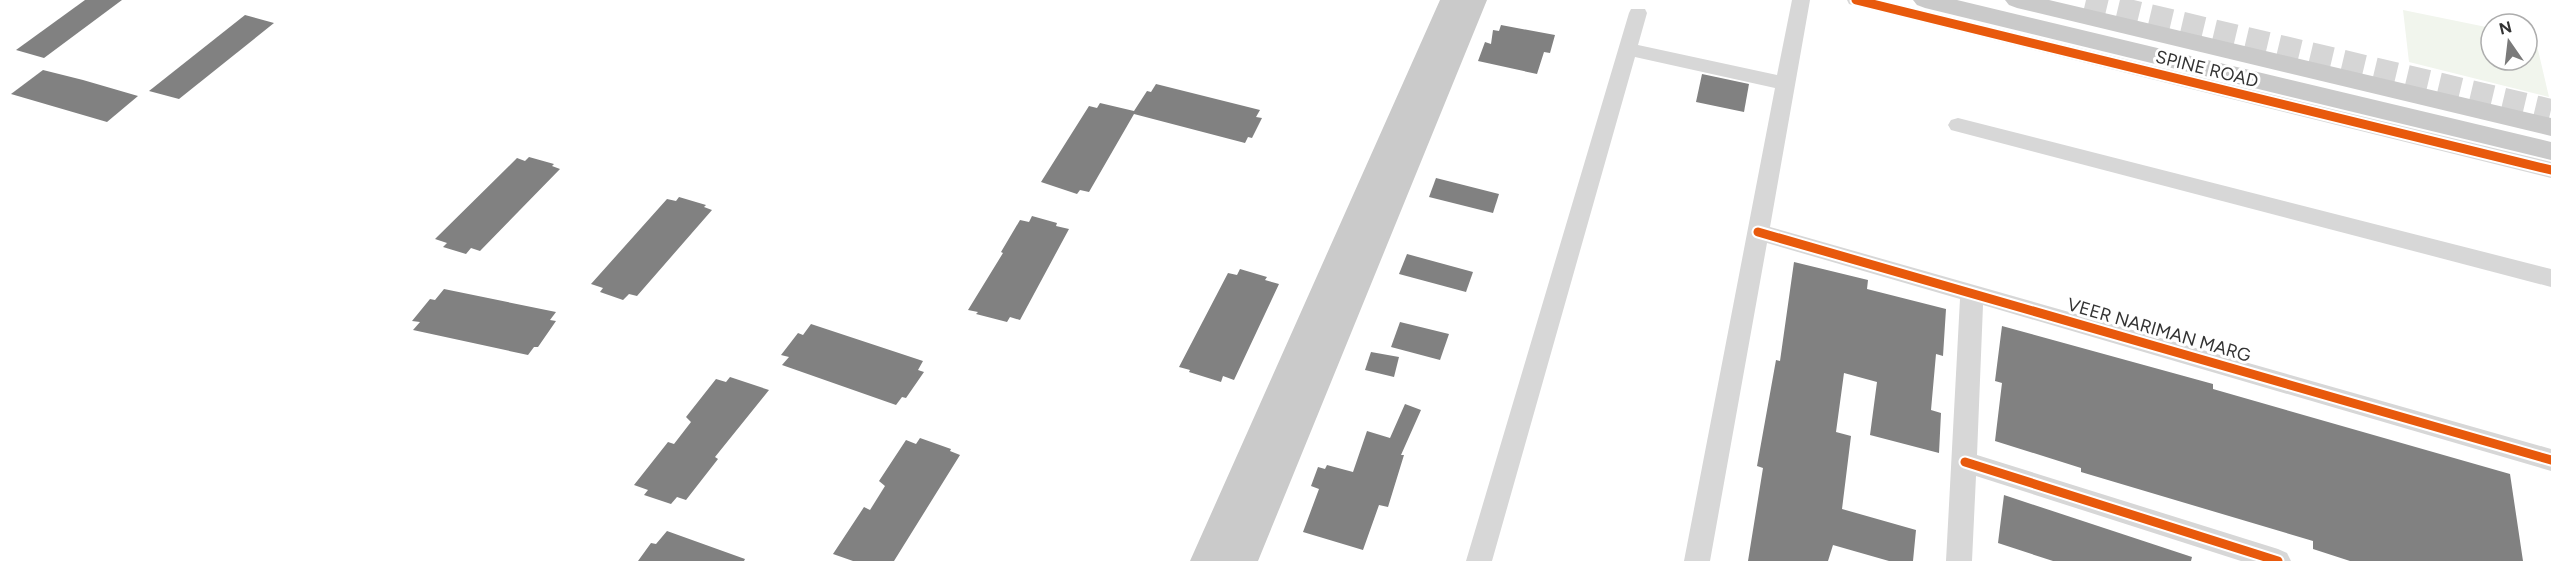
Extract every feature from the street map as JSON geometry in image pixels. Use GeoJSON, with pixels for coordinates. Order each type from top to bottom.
{"type":"FeatureCollection","features":[{"type":"Feature","properties":{"kind":"main road"},"geometry":{"type":"LineString","coordinates":[[1207,561],[1452,0]]}},
{"type":"Feature","properties":{"kind":"main road"},"geometry":{"type":"LineString","coordinates":[[1241,561],[1475,0]]}},
{"type":"Feature","properties":{"kind":"main road","name":"SPINE ROAD"},"geometry":{"type":"LineString","coordinates":[[1925,0],[2551,151]]}},
{"type":"Feature","properties":{"kind":"main road","name":"SPINE ROAD"},"geometry":{"type":"LineString","coordinates":[[2017,0],[2551,127]]}},
{"type":"Feature","properties":{"kind":"street"},"geometry":{"type":"LineString","coordinates":[[1697,561],[1802,0]]}},
{"type":"Feature","properties":{"kind":"street","name":"SPINE ROAD"},"geometry":{"type":"LineString","coordinates":[[1856,0],[2551,170]]}},
{"type":"Feature","properties":{"kind":"street"},"geometry":{"type":"LineString","coordinates":[[1479,561],[1638,13]]}},
{"type":"Feature","properties":{"kind":"street"},"geometry":{"type":"LineString","coordinates":[[1628,49],[1786,84]]}},
{"type":"Feature","properties":{"kind":"street"},"geometry":{"type":"LineString","coordinates":[[1958,126],[2551,278]]}},
{"type":"Feature","properties":{"kind":"street","name":"VEER NARIMAN MARG"},"geometry":{"type":"LineString","coordinates":[[1758,232],[2551,460]]}},
{"type":"Feature","properties":{"kind":"street"},"geometry":{"type":"LineString","coordinates":[[1959,561],[1972,293]]}},
{"type":"Feature","properties":{"kind":"street"},"geometry":{"type":"LineString","coordinates":[[1965,462],[2278,561]]}},
{"type":"Feature","properties":{"kind":"shaded area"},"geometry":{"type":"Polygon","coordinates":[[[2403,10],[2479,26],[2479,72],[2539,72],[2539,54],[2549,97],[2409,62],[2403,10]]]}},
{"type":"Feature","properties":{"kind":"building"},"geometry":{"type":"Polygon","coordinates":[[[85,0],[122,0],[44,58],[16,50],[85,0]]]}},
{"type":"Feature","properties":{"kind":"building"},"geometry":{"type":"Polygon","coordinates":[[[245,15],[274,23],[179,99],[149,91],[245,15]]]}},
{"type":"Feature","properties":{"kind":"building"},"geometry":{"type":"Polygon","coordinates":[[[1501,25],[1555,35],[1550,53],[1544,52],[1537,74],[1478,61],[1485,42],[1491,44],[1493,30],[1499,31],[1501,25]]]}},
{"type":"Feature","properties":{"kind":"building"},"geometry":{"type":"Polygon","coordinates":[[[43,70],[138,96],[107,122],[11,94],[43,70]]]}},
{"type":"Feature","properties":{"kind":"building"},"geometry":{"type":"Polygon","coordinates":[[[1702,74],[1749,84],[1744,112],[1696,102],[1702,74]]]}},
{"type":"Feature","properties":{"kind":"building"},"geometry":{"type":"Polygon","coordinates":[[[1156,84],[1260,110],[1256,117],[1262,118],[1252,138],[1248,137],[1245,143],[1134,114],[1089,192],[1080,190],[1077,194],[1041,182],[1089,106],[1097,108],[1100,103],[1134,111],[1147,91],[1151,92],[1156,84]]]}},
{"type":"Feature","properties":{"kind":"building"},"geometry":{"type":"Polygon","coordinates":[[[529,157],[554,164],[552,166],[560,169],[480,251],[471,248],[466,254],[443,247],[447,243],[435,239],[517,158],[525,161],[529,157]]]}},
{"type":"Feature","properties":{"kind":"building"},"geometry":{"type":"Polygon","coordinates":[[[1436,178],[1499,194],[1493,213],[1429,197],[1436,178]]]}},
{"type":"Feature","properties":{"kind":"building"},"geometry":{"type":"Polygon","coordinates":[[[679,197],[706,205],[704,207],[712,210],[637,296],[629,294],[623,300],[600,292],[603,288],[591,284],[667,199],[676,201],[679,197]]]}},
{"type":"Feature","properties":{"kind":"building"},"geometry":{"type":"Polygon","coordinates":[[[1032,216],[1069,229],[1020,320],[1010,317],[1007,322],[968,310],[1020,220],[1029,222],[1032,216]]]}},
{"type":"Feature","properties":{"kind":"building"},"geometry":{"type":"Polygon","coordinates":[[[1407,254],[1473,272],[1466,292],[1399,274],[1407,254]]]}},
{"type":"Feature","properties":{"kind":"building"},"geometry":{"type":"Polygon","coordinates":[[[1794,262],[1868,280],[1867,289],[1946,309],[1943,356],[1936,354],[1931,410],[1941,413],[1939,453],[1870,435],[1877,382],[1844,373],[1836,432],[1851,436],[1842,509],[1916,530],[1913,561],[1889,561],[1833,545],[1828,561],[1748,561],[1763,468],[1757,466],[1776,360],[1780,361],[1794,262]]]}},
{"type":"Feature","properties":{"kind":"building"},"geometry":{"type":"Polygon","coordinates":[[[1240,269],[1267,277],[1265,280],[1279,284],[1234,380],[1223,376],[1221,382],[1179,367],[1228,273],[1237,275],[1240,269]]]}},
{"type":"Feature","properties":{"kind":"building"},"geometry":{"type":"Polygon","coordinates":[[[444,289],[556,312],[550,320],[556,321],[538,347],[534,347],[528,355],[413,330],[420,322],[412,321],[430,299],[435,300],[444,289]]]}},
{"type":"Feature","properties":{"kind":"building"},"geometry":{"type":"Polygon","coordinates":[[[1400,322],[1449,334],[1440,360],[1391,347],[1400,322]]]}},
{"type":"Feature","properties":{"kind":"building"},"geometry":{"type":"Polygon","coordinates":[[[811,324],[923,361],[918,370],[924,372],[906,398],[902,397],[896,405],[782,365],[789,357],[781,355],[798,333],[803,335],[811,324]]]}},
{"type":"Feature","properties":{"kind":"building"},"geometry":{"type":"Polygon","coordinates":[[[2002,326],[2213,384],[2213,389],[2510,474],[2523,561],[2350,561],[2313,549],[2313,541],[2081,472],[2081,468],[1995,441],[2002,383],[1995,381],[2002,326]]]}},
{"type":"Feature","properties":{"kind":"building"},"geometry":{"type":"Polygon","coordinates":[[[1371,352],[1399,357],[1394,377],[1365,370],[1371,352]]]}},
{"type":"Feature","properties":{"kind":"building"},"geometry":{"type":"Polygon","coordinates":[[[730,377],[769,390],[715,457],[718,459],[686,500],[677,497],[671,504],[644,495],[648,490],[634,485],[668,442],[674,444],[691,422],[686,417],[716,379],[726,382],[730,377]]]}},
{"type":"Feature","properties":{"kind":"building"},"geometry":{"type":"Polygon","coordinates":[[[1405,404],[1421,410],[1401,455],[1404,455],[1388,507],[1379,505],[1363,550],[1303,532],[1319,489],[1311,486],[1318,467],[1325,469],[1327,465],[1353,472],[1367,431],[1390,438],[1405,404]]]}},
{"type":"Feature","properties":{"kind":"building"},"geometry":{"type":"Polygon","coordinates":[[[920,438],[951,449],[950,451],[960,455],[894,561],[853,561],[833,554],[864,507],[870,510],[885,486],[879,481],[906,440],[916,444],[920,438]]]}},
{"type":"Feature","properties":{"kind":"building"},"geometry":{"type":"Polygon","coordinates":[[[2004,495],[2192,557],[2191,561],[2053,561],[1998,543],[2004,495]]]}},
{"type":"Feature","properties":{"kind":"building"},"geometry":{"type":"Polygon","coordinates":[[[667,531],[745,559],[744,561],[638,561],[651,543],[656,544],[667,531]]]}},
{"type":"Feature","properties":{"kind":"tunnel"},"geometry":{"type":"LineString","coordinates":[[2086,0],[2551,110]]}},
{"type":"Feature","properties":{"kind":"cycle path"},"geometry":{"type":"LineString","coordinates":[[1856,0],[2551,170]]}},
{"type":"Feature","properties":{"kind":"cycle path"},"geometry":{"type":"LineString","coordinates":[[1758,232],[2551,460]]}},
{"type":"Feature","properties":{"kind":"cycle path"},"geometry":{"type":"LineString","coordinates":[[1965,462],[2278,561]]}}]}
